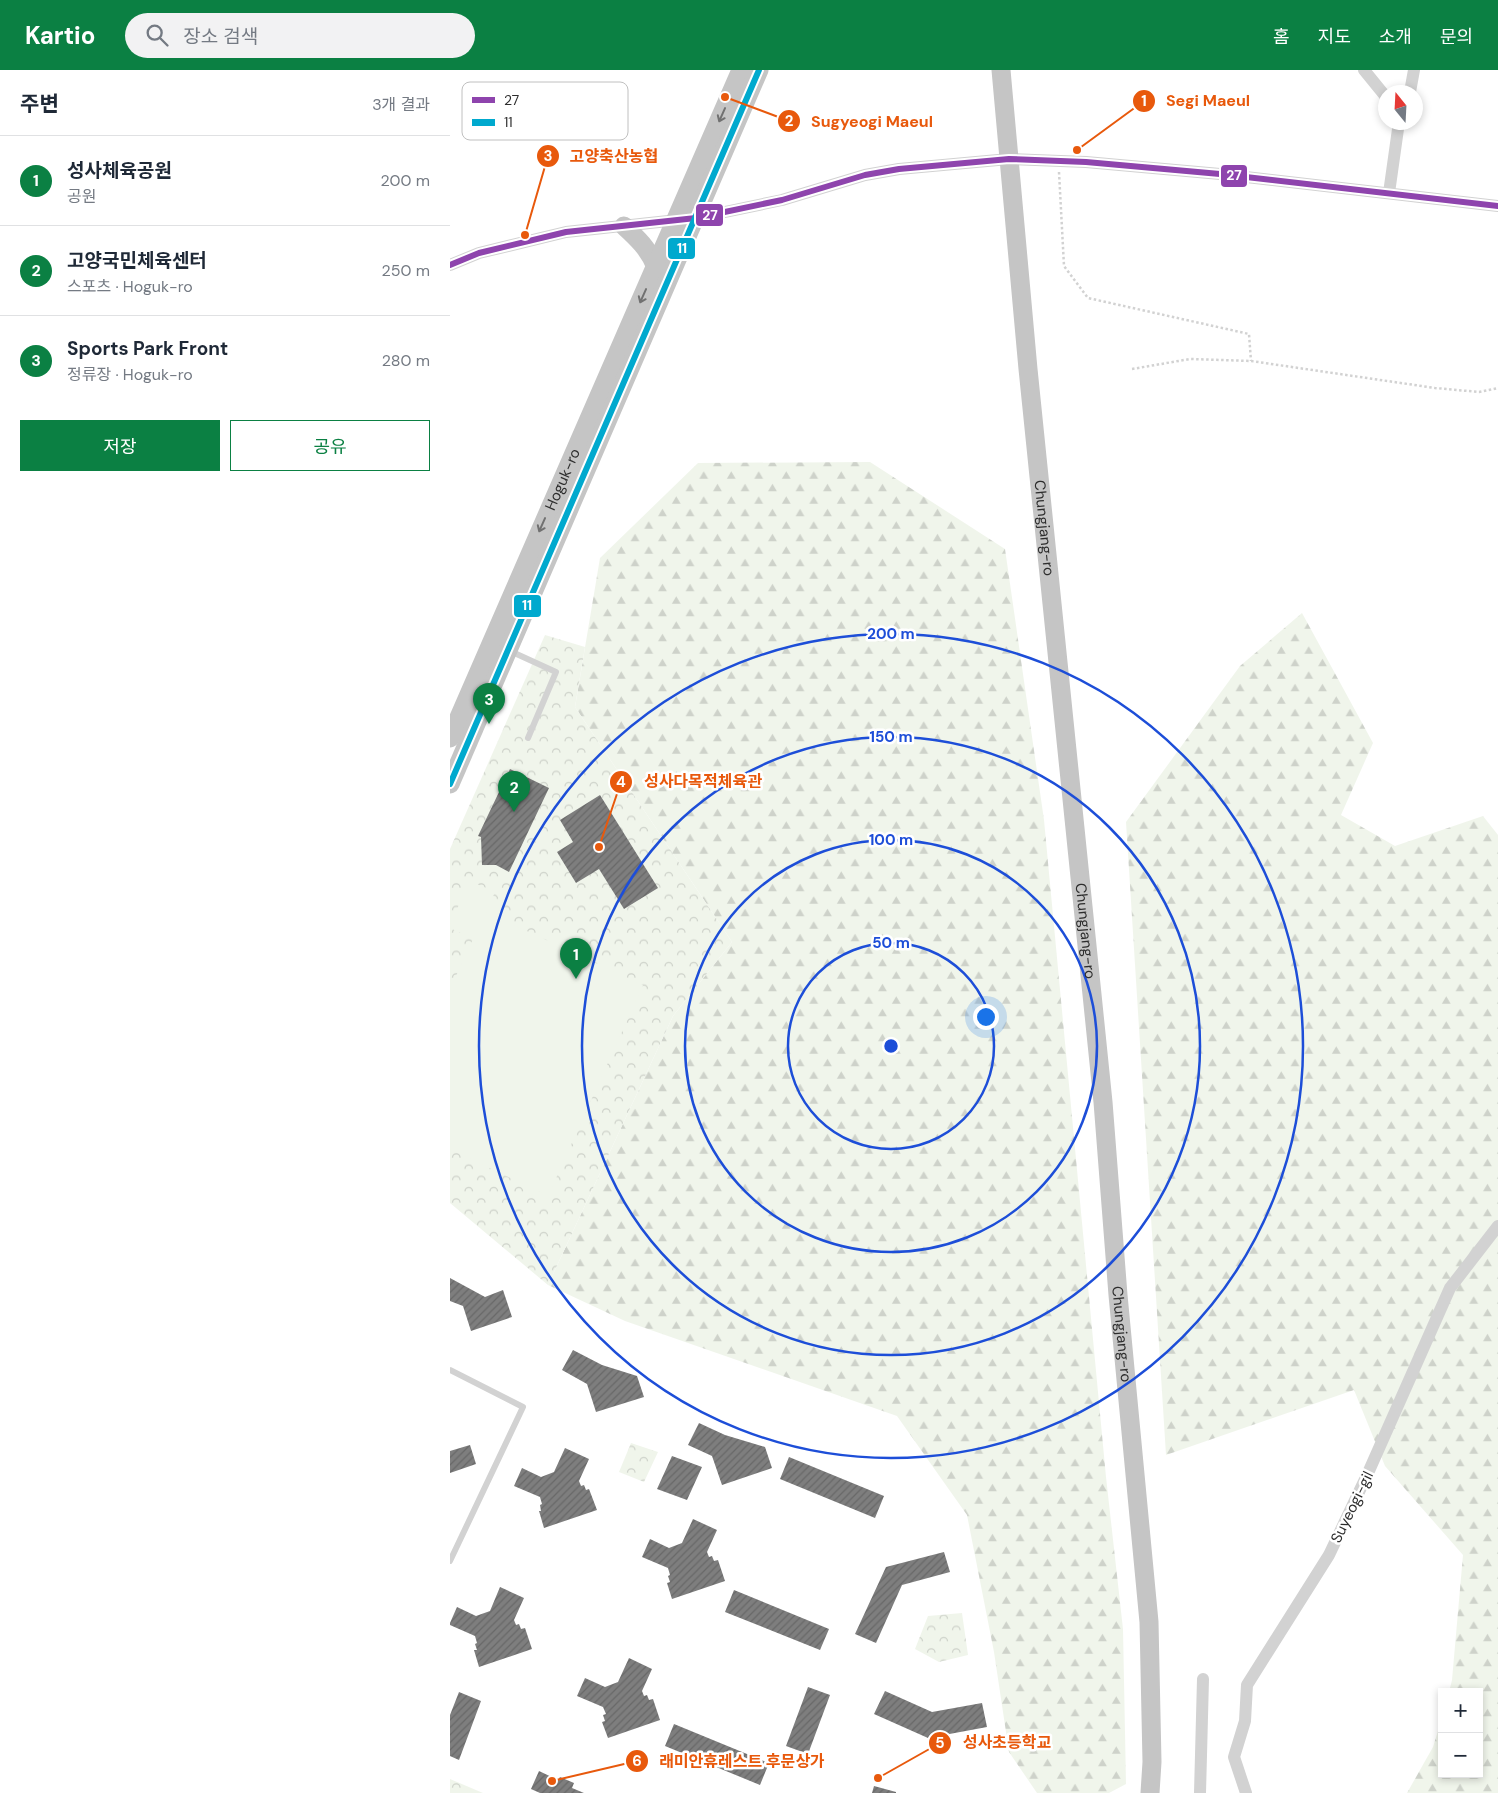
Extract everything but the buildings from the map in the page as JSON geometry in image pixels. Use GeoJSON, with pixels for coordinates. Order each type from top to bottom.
{"type":"FeatureCollection","features":[{"type":"Feature","properties":{"kind":"main road","name":"Hoguk-ro"},"geometry":{"type":"LineString","coordinates":[[450,738],[742,70]]}},
{"type":"Feature","properties":{"kind":"main road","name":"Hoguk-ro"},"geometry":{"type":"LineString","coordinates":[[450,784],[759,70]]}},
{"type":"Feature","properties":{"kind":"main road","name":"Chungjang-ro"},"geometry":{"type":"LineString","coordinates":[[1001,70],[1028,369],[1103,1102],[1118,1295],[1149,1622],[1152,1762],[1150,1793]]}},
{"type":"Feature","properties":{"kind":"main road"},"geometry":{"type":"LineString","coordinates":[[624,226],[652,256],[656,267]]}},
{"type":"Feature","properties":{"kind":"street"},"geometry":{"type":"LineString","coordinates":[[1364,70],[1378,87]]}},
{"type":"Feature","properties":{"kind":"street"},"geometry":{"type":"LineString","coordinates":[[1411,85],[1414,70]]}},
{"type":"Feature","properties":{"kind":"street"},"geometry":{"type":"LineString","coordinates":[[1389,193],[1398,130]]}},
{"type":"Feature","properties":{"kind":"street"},"geometry":{"type":"LineString","coordinates":[[450,266],[479,253],[566,232],[696,218],[782,200],[865,175],[899,169],[1009,159],[1220,174],[1498,206]]}},
{"type":"Feature","properties":{"kind":"street","name":"Suyeogi-gil"},"geometry":{"type":"LineString","coordinates":[[1246,1793],[1234,1757],[1245,1721],[1247,1685],[1329,1555],[1372,1464],[1450,1288],[1498,1226]]}},
{"type":"Feature","properties":{"kind":"street"},"geometry":{"type":"LineString","coordinates":[[1200,1793],[1204,1678]]}},
{"type":"Feature","properties":{"kind":"lane"},"geometry":{"type":"LineString","coordinates":[[489,646],[508,650],[556,672],[528,738]]}},
{"type":"Feature","properties":{"kind":"lane"},"geometry":{"type":"LineString","coordinates":[[450,1370],[523,1407],[450,1561]]}},
{"type":"Feature","properties":{"kind":"path"},"geometry":{"type":"LineString","coordinates":[[1058,161],[1064,266],[1088,298],[1249,334],[1251,361]]}},
{"type":"Feature","properties":{"kind":"path"},"geometry":{"type":"LineString","coordinates":[[1132,369],[1190,360],[1251,361],[1435,388],[1479,392],[1498,388]]}},
{"type":"Feature","properties":{"kind":"green space"},"geometry":{"type":"Polygon","coordinates":[[[870,462],[1005,549],[1044,820],[1106,1477],[1123,1629],[1126,1784],[1109,1793],[1037,1793],[1009,1752],[994,1652],[967,1515],[897,1416],[625,1321],[548,1285],[673,1016],[732,942],[575,707],[600,558],[698,463],[870,462]]]}},
{"type":"Feature","properties":{"kind":"green space"},"geometry":{"type":"Polygon","coordinates":[[[1302,613],[1373,743],[1341,815],[1395,846],[1483,816],[1498,835],[1498,1793],[1407,1793],[1433,1747],[1438,1731],[1438,1778],[1483,1778],[1483,1688],[1450,1688],[1463,1555],[1385,1466],[1354,1390],[1166,1455],[1126,822],[1240,666],[1302,613]]]}},
{"type":"Feature","properties":{"kind":"green space"},"geometry":{"type":"Polygon","coordinates":[[[545,635],[585,647],[575,707],[732,942],[673,1016],[548,1285],[450,1203],[450,849],[545,635]]]}},
{"type":"Feature","properties":{"kind":"green space"},"geometry":{"type":"Polygon","coordinates":[[[470,881],[495,892],[486,912],[643,985],[548,1196],[450,1149],[450,989],[473,939],[450,928],[450,924],[470,881]]]}},
{"type":"Feature","properties":{"kind":"green space"},"geometry":{"type":"Polygon","coordinates":[[[631,1443],[658,1452],[644,1482],[619,1472],[631,1443]]]}},
{"type":"Feature","properties":{"kind":"green space"},"geometry":{"type":"Polygon","coordinates":[[[962,1613],[968,1655],[939,1662],[915,1649],[928,1616],[962,1613]]]}},
{"type":"Feature","properties":{"kind":"green space"},"geometry":{"type":"Polygon","coordinates":[[[450,1779],[483,1793],[450,1793],[450,1779]]]}},
{"type":"Feature","properties":{"kind":"transit line","name":"11"},"geometry":{"type":"LineString","coordinates":[[450,784],[759,70]]}},
{"type":"Feature","properties":{"kind":"transit line","name":"27"},"geometry":{"type":"LineString","coordinates":[[450,265],[479,253],[566,232],[696,218],[782,200],[865,175],[899,169],[1009,159],[1086,162],[1220,174],[1498,206]]}},
{"type":"Feature","properties":{"kind":"place","name":"Sugyeogi Maeul"},"geometry":{"type":"Point","coordinates":[725,97]}},
{"type":"Feature","properties":{"kind":"place","name":"Segi Maeul"},"geometry":{"type":"Point","coordinates":[1077,150]}},
{"type":"Feature","properties":{"kind":"place","name":"고양축산농협"},"geometry":{"type":"Point","coordinates":[525,235]}},
{"type":"Feature","properties":{"kind":"place","name":"Sports Park Front"},"geometry":{"type":"Point","coordinates":[489,724]}},
{"type":"Feature","properties":{"kind":"place","name":"고양국민체육센터"},"geometry":{"type":"Point","coordinates":[514,812]}},
{"type":"Feature","properties":{"kind":"place","name":"성사다목적체육관"},"geometry":{"type":"Point","coordinates":[599,847]}},
{"type":"Feature","properties":{"kind":"place","name":"성사체육공원"},"geometry":{"type":"Point","coordinates":[576,979]}},
{"type":"Feature","properties":{"kind":"place","name":"성사초등학교"},"geometry":{"type":"Point","coordinates":[878,1778]}},
{"type":"Feature","properties":{"kind":"place","name":"래미안휴레스트 후문상가"},"geometry":{"type":"Point","coordinates":[552,1781]}}]}
